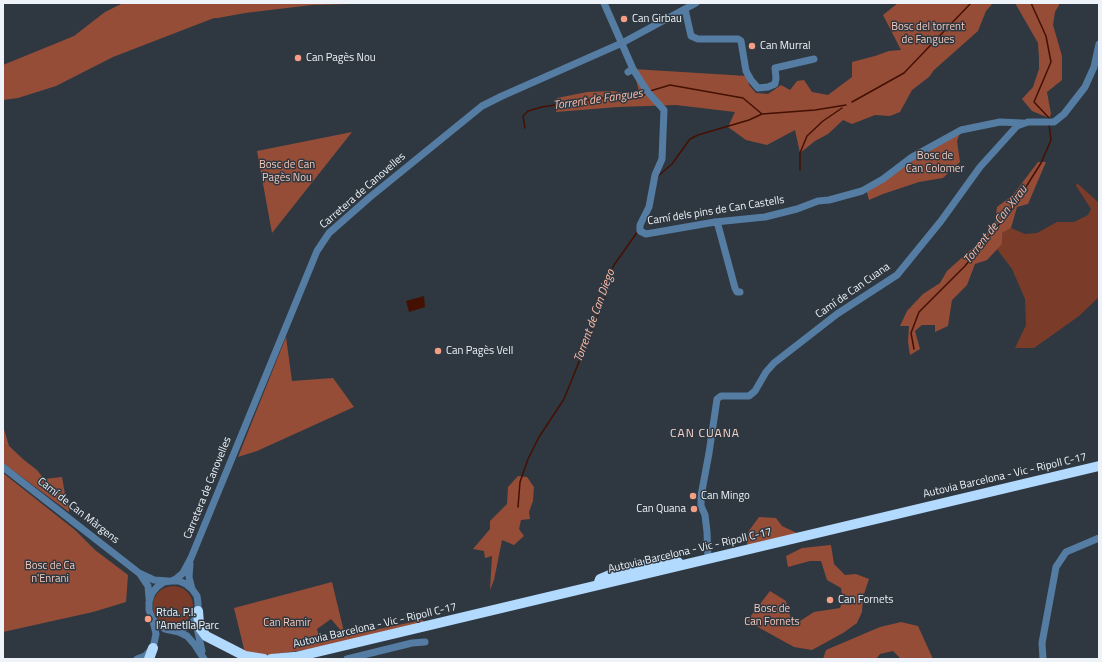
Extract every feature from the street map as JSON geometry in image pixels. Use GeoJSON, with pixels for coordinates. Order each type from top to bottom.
{"type":"FeatureCollection","features":[{"type":"Feature","properties":{"kind":"highway","name":"Autovia Barcelona - Vic - Ripoll C-17"},"geometry":{"type":"LineString","coordinates":[[287,659],[427,626],[432,622],[452,616],[455,613],[460,614],[476,610],[488,611],[598,585],[600,579],[619,570],[651,563],[672,561],[686,564],[1099,466]]}},
{"type":"Feature","properties":{"kind":"highway","name":"Autovia Barcelona - Vic - Ripoll C-17"},"geometry":{"type":"LineString","coordinates":[[316,659],[1099,472]]}},
{"type":"Feature","properties":{"kind":"highway"},"geometry":{"type":"LineString","coordinates":[[197,614],[200,628],[206,636],[245,656],[264,659]]}},
{"type":"Feature","properties":{"kind":"highway"},"geometry":{"type":"LineString","coordinates":[[149,659],[154,648]]}},
{"type":"Feature","properties":{"kind":"highway"},"geometry":{"type":"LineString","coordinates":[[271,659],[300,656]]}},
{"type":"Feature","properties":{"kind":"street","name":"Camí dels pins de Can Castells"},"geometry":{"type":"LineString","coordinates":[[604,3],[622,44],[630,71],[664,110],[662,159],[655,175],[649,207],[640,225],[640,231],[646,234],[715,222],[765,217],[797,209],[818,201],[829,200],[862,191],[883,179],[912,157],[961,130],[1000,122],[1024,124]]}},
{"type":"Feature","properties":{"kind":"street","name":"Carretera de Canovelles"},"geometry":{"type":"LineString","coordinates":[[170,581],[176,579],[183,573],[191,558],[317,251],[329,233],[370,197],[482,106],[622,44],[696,3]]}},
{"type":"Feature","properties":{"kind":"street"},"geometry":{"type":"LineString","coordinates":[[685,9],[691,36],[698,39],[738,39],[741,42],[746,71],[758,88],[776,84],[775,68],[814,59]]}},
{"type":"Feature","properties":{"kind":"street"},"geometry":{"type":"LineString","coordinates":[[1024,124],[1028,122],[1054,122],[1064,114],[1081,92],[1091,74],[1099,44]]}},
{"type":"Feature","properties":{"kind":"street","name":"Camí de Can Cuana"},"geometry":{"type":"LineString","coordinates":[[708,559],[707,532],[704,511],[701,506],[701,496],[710,453],[717,399],[720,396],[749,396],[755,392],[766,372],[774,363],[837,314],[897,275],[941,221],[980,167],[1017,126],[1024,124]]}},
{"type":"Feature","properties":{"kind":"street"},"geometry":{"type":"LineString","coordinates":[[715,222],[718,225],[735,288],[737,292],[740,292]]}},
{"type":"Feature","properties":{"kind":"street","name":"Camí de Can Màrgens"},"geometry":{"type":"LineString","coordinates":[[3,467],[139,573],[144,578],[148,586],[149,602]]}},
{"type":"Feature","properties":{"kind":"street"},"geometry":{"type":"LineString","coordinates":[[1043,659],[1042,643],[1056,567],[1066,552],[1099,538]]}},
{"type":"Feature","properties":{"kind":"street","name":"Carretera de Canovelles"},"geometry":{"type":"LineString","coordinates":[[191,558],[190,577],[192,589]]}},
{"type":"Feature","properties":{"kind":"street","name":"Camí de Can Màrgens"},"geometry":{"type":"LineString","coordinates":[[139,573],[154,580],[170,581]]}},
{"type":"Feature","properties":{"kind":"street"},"geometry":{"type":"LineString","coordinates":[[137,659],[145,656],[154,648],[156,634],[149,610],[149,602],[152,593],[157,587],[170,581],[179,581],[192,589],[197,596],[198,636],[204,659]]}},
{"type":"Feature","properties":{"kind":"street"},"geometry":{"type":"LineString","coordinates":[[152,618],[158,625],[165,629],[174,630],[182,629],[190,625],[197,614]]}},
{"type":"Feature","properties":{"kind":"street"},"geometry":{"type":"LineString","coordinates":[[174,630],[191,640],[204,659]]}},
{"type":"Feature","properties":{"kind":"street"},"geometry":{"type":"LineString","coordinates":[[347,659],[412,643],[425,642]]}},
{"type":"Feature","properties":{"kind":"shaded area"},"geometry":{"type":"Polygon","coordinates":[[[1077,183],[1099,203],[1099,297],[1079,316],[1034,348],[1015,348],[1026,325],[1025,299],[1012,269],[997,249],[1002,244],[1001,233],[1011,228],[1025,234],[1037,233],[1057,222],[1074,222],[1088,215],[1091,209],[1076,186],[1077,183]]]}},
{"type":"Feature","properties":{"kind":"shaded area"},"geometry":{"type":"Polygon","coordinates":[[[424,296],[425,307],[409,312],[406,301],[424,296]]]}},
{"type":"Feature","properties":{"kind":"shaded area"},"geometry":{"type":"Polygon","coordinates":[[[177,586],[184,589],[190,595],[193,606],[192,614],[184,623],[177,626],[169,626],[162,623],[154,614],[153,602],[156,595],[165,587],[177,586]]]}},
{"type":"Feature","properties":{"kind":"green space"},"geometry":{"type":"Polygon","coordinates":[[[123,3],[351,4],[312,5],[214,18],[113,57],[56,86],[18,98],[3,100],[3,65],[74,36],[105,12],[123,3]]]}},
{"type":"Feature","properties":{"kind":"green space","name":"Bosc del torrent de Fangues"},"geometry":{"type":"Polygon","coordinates":[[[898,3],[993,3],[986,11],[978,31],[934,70],[929,77],[912,90],[900,112],[890,116],[875,115],[852,124],[843,120],[828,134],[815,141],[800,153],[795,130],[767,145],[746,140],[728,127],[735,112],[676,105],[618,107],[556,112],[557,98],[587,92],[613,91],[629,94],[639,91],[633,69],[747,76],[749,85],[756,93],[768,94],[781,85],[790,90],[797,81],[804,80],[812,92],[828,95],[852,77],[852,62],[889,51],[901,50],[883,15],[898,3]]]}},
{"type":"Feature","properties":{"kind":"green space"},"geometry":{"type":"Polygon","coordinates":[[[1015,3],[1059,3],[1055,12],[1053,25],[1062,56],[1062,80],[1047,92],[1051,114],[1049,118],[1032,111],[1022,99],[1033,87],[1039,69],[1038,43],[1015,3]]]}},
{"type":"Feature","properties":{"kind":"green space","name":"Bosc de Can Colomer"},"geometry":{"type":"Polygon","coordinates":[[[961,130],[957,141],[960,162],[943,178],[919,182],[869,200],[866,189],[961,130]]]}},
{"type":"Feature","properties":{"kind":"green space","name":"Bosc de Can Pagès Nou"},"geometry":{"type":"Polygon","coordinates":[[[352,132],[272,233],[257,151],[352,132]]]}},
{"type":"Feature","properties":{"kind":"green space"},"geometry":{"type":"Polygon","coordinates":[[[1038,162],[1046,162],[1028,204],[1017,207],[1011,228],[1002,233],[1002,244],[987,260],[975,264],[967,285],[952,300],[948,326],[935,332],[935,325],[922,325],[915,331],[920,349],[910,355],[908,342],[909,326],[900,326],[907,311],[923,294],[940,283],[947,271],[976,245],[995,223],[997,207],[1013,195],[1038,162]]]}},
{"type":"Feature","properties":{"kind":"green space"},"geometry":{"type":"Polygon","coordinates":[[[286,337],[292,381],[333,378],[354,407],[257,451],[238,457],[286,337]]]}},
{"type":"Feature","properties":{"kind":"green space"},"geometry":{"type":"Polygon","coordinates":[[[3,426],[9,446],[37,470],[44,479],[62,477],[65,494],[69,505],[69,512],[3,463],[3,426]]]}},
{"type":"Feature","properties":{"kind":"green space","name":"Bosc de Ca n'Enrani"},"geometry":{"type":"Polygon","coordinates":[[[3,473],[75,530],[95,550],[128,575],[126,602],[93,612],[3,632],[3,473]]]}},
{"type":"Feature","properties":{"kind":"green space"},"geometry":{"type":"Polygon","coordinates":[[[518,476],[527,477],[534,487],[533,501],[529,512],[530,519],[521,520],[519,529],[524,536],[514,545],[502,540],[494,580],[490,590],[492,556],[485,558],[484,551],[473,549],[490,529],[490,521],[507,504],[508,487],[518,476]]]}},
{"type":"Feature","properties":{"kind":"green space"},"geometry":{"type":"Polygon","coordinates":[[[759,517],[776,518],[782,526],[799,534],[747,546],[748,532],[759,517]]]}},
{"type":"Feature","properties":{"kind":"green space","name":"Bosc de Can Fornets"},"geometry":{"type":"Polygon","coordinates":[[[831,545],[834,564],[845,575],[856,574],[869,579],[863,597],[862,612],[857,623],[843,633],[812,650],[794,647],[747,621],[770,591],[786,601],[791,619],[800,621],[814,612],[840,608],[843,600],[841,588],[827,580],[821,561],[810,561],[788,567],[786,556],[802,548],[831,545]]]}},
{"type":"Feature","properties":{"kind":"green space","name":"Can Ramir"},"geometry":{"type":"Polygon","coordinates":[[[332,582],[345,636],[422,620],[426,623],[306,650],[258,656],[245,653],[234,608],[332,582]],[[331,619],[317,629],[321,643],[343,633],[331,619]]]}},
{"type":"Feature","properties":{"kind":"green space"},"geometry":{"type":"Polygon","coordinates":[[[901,622],[918,626],[933,659],[901,659],[893,651],[880,654],[876,659],[823,659],[826,650],[880,627],[901,622]]]}},
{"type":"Feature","properties":{"kind":"waterway","name":"Torrent de Fangues"},"geometry":{"type":"LineString","coordinates":[[852,102],[904,73],[971,3]]}},
{"type":"Feature","properties":{"kind":"waterway","name":"Torrent de Can Xirau"},"geometry":{"type":"LineString","coordinates":[[1031,3],[1046,36],[1051,62],[1034,102],[1049,118],[1049,120]]}},
{"type":"Feature","properties":{"kind":"waterway","name":"Torrent de Fangues"},"geometry":{"type":"LineString","coordinates":[[650,91],[670,85],[743,98],[762,114],[815,110],[846,105]]}},
{"type":"Feature","properties":{"kind":"waterway","name":"Torrent de Fangues"},"geometry":{"type":"LineString","coordinates":[[525,128],[523,116],[528,111],[542,107],[603,98],[643,96],[647,93]]}},
{"type":"Feature","properties":{"kind":"waterway"},"geometry":{"type":"LineString","coordinates":[[800,170],[800,153],[807,136],[823,121],[842,108]]}},
{"type":"Feature","properties":{"kind":"waterway","name":"Torrent de Can Diego"},"geometry":{"type":"LineString","coordinates":[[658,176],[672,164],[690,139],[698,135],[749,120],[762,114]]}},
{"type":"Feature","properties":{"kind":"waterway","name":"Torrent de Can Xirau"},"geometry":{"type":"LineString","coordinates":[[914,349],[911,333],[919,312],[965,266],[1014,206],[1041,163],[1051,140],[1049,124]]}},
{"type":"Feature","properties":{"kind":"waterway","name":"Torrent de Can Diego"},"geometry":{"type":"LineString","coordinates":[[645,222],[649,215]]}},
{"type":"Feature","properties":{"kind":"waterway","name":"Torrent de Can Diego"},"geometry":{"type":"LineString","coordinates":[[518,507],[520,482],[528,459],[539,437],[564,399],[607,292],[609,276],[614,265],[638,231]]}},
{"type":"Feature","properties":{"kind":"place","name":"Can Girbau"},"geometry":{"type":"Point","coordinates":[624,19]}},
{"type":"Feature","properties":{"kind":"place","name":"Can Murral"},"geometry":{"type":"Point","coordinates":[752,46]}},
{"type":"Feature","properties":{"kind":"place","name":"Can Pagès Nou"},"geometry":{"type":"Point","coordinates":[298,58]}},
{"type":"Feature","properties":{"kind":"place","name":"Can Pagès Vell"},"geometry":{"type":"Point","coordinates":[438,351]}},
{"type":"Feature","properties":{"kind":"place","name":"Can Mingo"},"geometry":{"type":"Point","coordinates":[693,496]}},
{"type":"Feature","properties":{"kind":"place","name":"Can Quana"},"geometry":{"type":"Point","coordinates":[694,509]}},
{"type":"Feature","properties":{"kind":"place","name":"Can Fornets"},"geometry":{"type":"Point","coordinates":[830,600]}},
{"type":"Feature","properties":{"kind":"place","name":"Rtda. P.I. l'Ametlla Parc"},"geometry":{"type":"Point","coordinates":[148,619]}},
{"type":"Feature","properties":{"kind":"district","name":"CAN CUANA"},"geometry":{"type":"Point","coordinates":[705,434]}}]}
